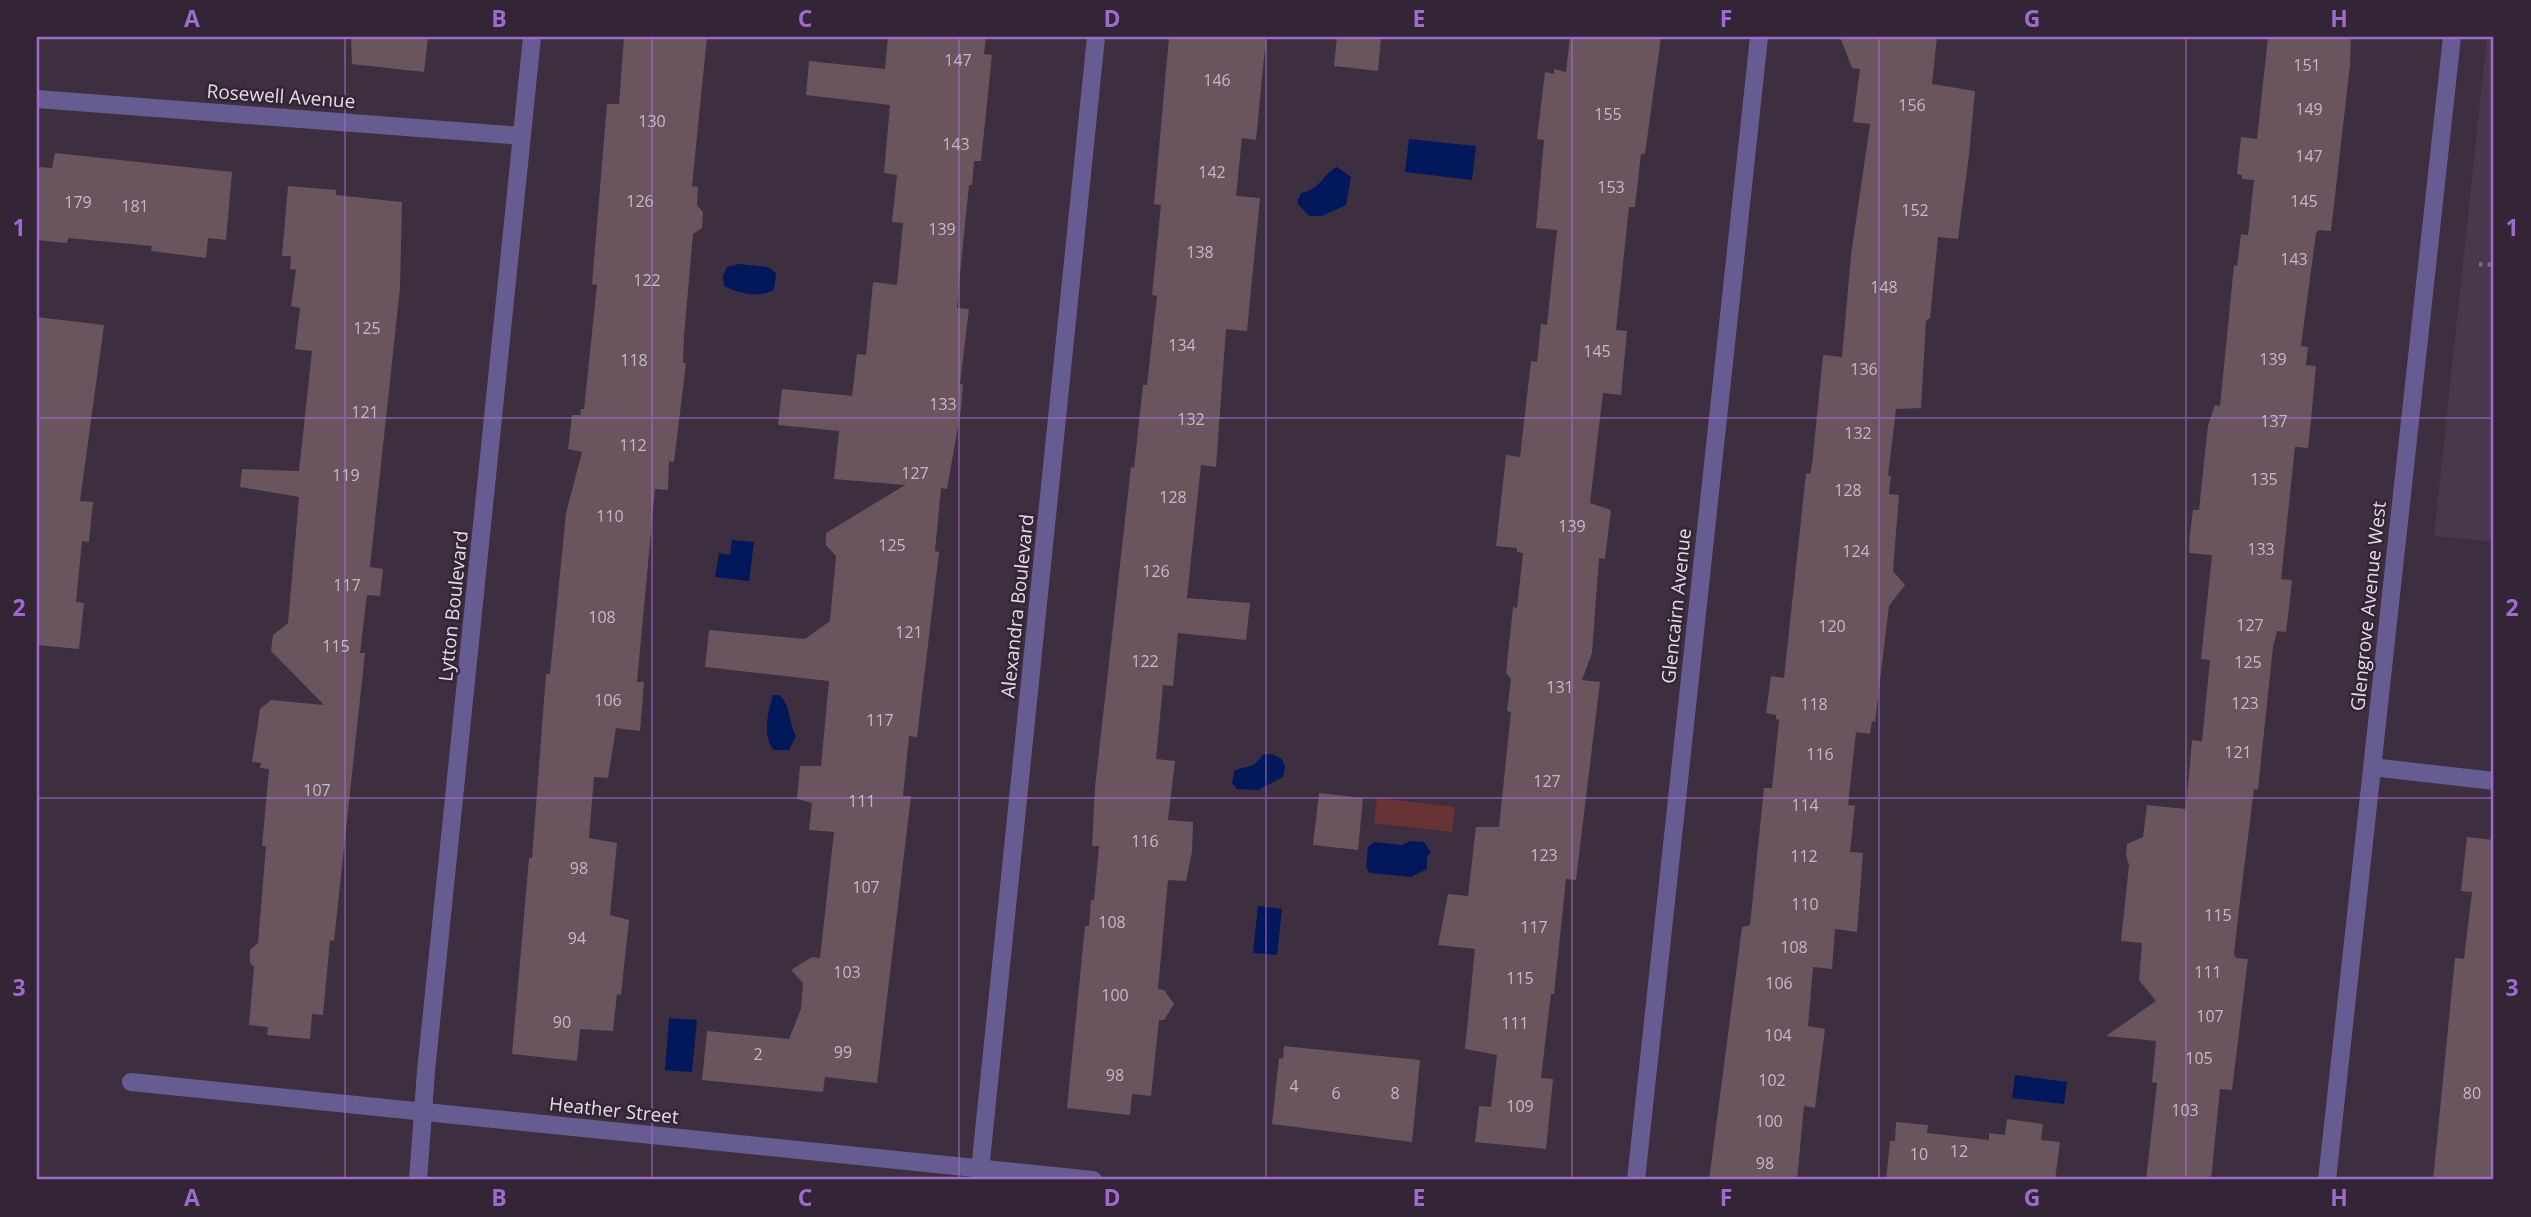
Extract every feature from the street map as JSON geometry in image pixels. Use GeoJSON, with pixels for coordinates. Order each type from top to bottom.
{"type":"FeatureCollection","features":[{"type":"Feature","properties":{"kind":"street","name":"Lytton Boulevard"},"geometry":{"type":"LineString","coordinates":[[418,1180],[426,1071],[532,37]]}},
{"type":"Feature","properties":{"kind":"street","name":"Alexandra Boulevard"},"geometry":{"type":"LineString","coordinates":[[979,1175],[1096,37]]}},
{"type":"Feature","properties":{"kind":"street","name":"Glencairn Avenue"},"geometry":{"type":"LineString","coordinates":[[1636,1180],[1759,37]]}},
{"type":"Feature","properties":{"kind":"street","name":"Glengrove Avenue West"},"geometry":{"type":"LineString","coordinates":[[2327,1180],[2452,37]]}},
{"type":"Feature","properties":{"kind":"street","name":"Rosewell Avenue"},"geometry":{"type":"LineString","coordinates":[[37,99],[522,136]]}},
{"type":"Feature","properties":{"kind":"street"},"geometry":{"type":"LineString","coordinates":[[2372,767],[2494,782]]}},
{"type":"Feature","properties":{"kind":"street","name":"Heather Street"},"geometry":{"type":"LineString","coordinates":[[131,1082],[424,1112],[979,1175],[1093,1180]]}},
{"type":"Feature","properties":{"kind":"path"},"geometry":{"type":"LineString","coordinates":[[2479,264],[2494,265]]}},
{"type":"Feature","properties":{"kind":"shaded area"},"geometry":{"type":"Polygon","coordinates":[[[2487,37],[2494,37],[2494,542],[2434,536],[2487,37]]]}},
{"type":"Feature","properties":{"kind":"shaded area"},"geometry":{"type":"Polygon","coordinates":[[[1409,139],[1476,146],[1472,180],[1405,172],[1409,139]]]}},
{"type":"Feature","properties":{"kind":"shaded area"},"geometry":{"type":"Polygon","coordinates":[[[1337,167],[1351,177],[1346,205],[1322,216],[1309,216],[1297,203],[1301,193],[1314,188],[1337,167]]]}},
{"type":"Feature","properties":{"kind":"shaded area"},"geometry":{"type":"Polygon","coordinates":[[[738,264],[768,267],[776,273],[774,290],[749,294],[724,286],[723,276],[727,267],[738,264]]]}},
{"type":"Feature","properties":{"kind":"shaded area"},"geometry":{"type":"Polygon","coordinates":[[[732,540],[754,542],[749,581],[715,577],[719,553],[730,555],[732,540]]]}},
{"type":"Feature","properties":{"kind":"shaded area"},"geometry":{"type":"Polygon","coordinates":[[[773,695],[779,695],[788,708],[796,736],[789,750],[774,750],[770,745],[767,731],[773,695]]]}},
{"type":"Feature","properties":{"kind":"shaded area"},"geometry":{"type":"Polygon","coordinates":[[[1272,754],[1282,759],[1285,767],[1283,777],[1258,790],[1237,789],[1232,783],[1235,770],[1254,765],[1263,755],[1272,754]]]}},
{"type":"Feature","properties":{"kind":"shaded area"},"geometry":{"type":"Polygon","coordinates":[[[1377,798],[1455,807],[1452,832],[1374,823],[1377,798]]]}},
{"type":"Feature","properties":{"kind":"shaded area"},"geometry":{"type":"Polygon","coordinates":[[[1410,841],[1424,842],[1431,853],[1427,856],[1427,869],[1411,877],[1370,873],[1366,867],[1368,847],[1374,842],[1402,845],[1410,841]]]}},
{"type":"Feature","properties":{"kind":"shaded area"},"geometry":{"type":"Polygon","coordinates":[[[1258,906],[1282,909],[1277,955],[1253,953],[1258,906]]]}},
{"type":"Feature","properties":{"kind":"shaded area"},"geometry":{"type":"Polygon","coordinates":[[[669,1018],[697,1020],[692,1072],[665,1070],[669,1018]]]}},
{"type":"Feature","properties":{"kind":"shaded area"},"geometry":{"type":"Polygon","coordinates":[[[2015,1075],[2067,1082],[2064,1104],[2012,1098],[2015,1075]]]}},
{"type":"Feature","properties":{"kind":"building"},"geometry":{"type":"Polygon","coordinates":[[[351,37],[428,37],[424,72],[352,64],[351,37]]]}},
{"type":"Feature","properties":{"kind":"building"},"geometry":{"type":"Polygon","coordinates":[[[624,37],[707,37],[692,186],[698,187],[697,205],[703,212],[702,228],[693,234],[684,336],[683,363],[686,363],[674,462],[669,461],[668,490],[655,489],[637,682],[644,682],[640,731],[616,728],[608,778],[594,777],[589,838],[617,843],[610,915],[629,920],[621,995],[617,994],[613,1031],[580,1029],[577,1061],[512,1054],[529,858],[532,858],[546,674],[550,674],[566,513],[582,452],[568,449],[572,415],[580,415],[581,409],[584,409],[597,285],[592,284],[607,104],[619,104],[624,37]]]}},
{"type":"Feature","properties":{"kind":"building"},"geometry":{"type":"Polygon","coordinates":[[[888,37],[986,37],[984,54],[992,55],[981,161],[974,161],[972,185],[969,185],[957,308],[969,309],[960,384],[963,384],[961,409],[947,489],[941,488],[935,551],[939,552],[917,737],[909,736],[903,796],[911,796],[877,1083],[825,1077],[823,1092],[702,1080],[707,1031],[789,1039],[801,1009],[803,983],[791,970],[812,957],[820,958],[834,832],[809,830],[812,803],[797,799],[800,766],[821,766],[829,681],[705,667],[709,630],[805,639],[830,621],[836,556],[826,545],[826,533],[905,485],[834,479],[839,431],[778,425],[782,389],[852,396],[857,354],[866,355],[873,282],[897,285],[903,223],[892,222],[897,175],[884,173],[890,105],[806,95],[809,61],[885,69],[888,37]]]}},
{"type":"Feature","properties":{"kind":"building"},"geometry":{"type":"Polygon","coordinates":[[[1169,37],[1266,37],[1256,140],[1242,138],[1236,196],[1260,198],[1247,331],[1226,329],[1216,467],[1201,465],[1187,598],[1250,603],[1246,640],[1178,633],[1173,686],[1163,685],[1156,759],[1175,761],[1168,820],[1193,822],[1192,852],[1186,881],[1168,880],[1158,989],[1164,990],[1174,1004],[1164,1020],[1159,1020],[1151,1096],[1132,1094],[1130,1115],[1067,1108],[1085,926],[1089,926],[1091,900],[1094,900],[1099,846],[1092,846],[1095,787],[1131,467],[1134,468],[1143,385],[1147,385],[1157,296],[1152,295],[1161,205],[1154,204],[1169,37]]]}},
{"type":"Feature","properties":{"kind":"building"},"geometry":{"type":"Polygon","coordinates":[[[1337,37],[1381,37],[1378,71],[1334,66],[1337,37]]]}},
{"type":"Feature","properties":{"kind":"building"},"geometry":{"type":"Polygon","coordinates":[[[1570,37],[1661,37],[1645,154],[1641,154],[1635,207],[1629,207],[1616,330],[1627,331],[1621,395],[1603,393],[1590,503],[1611,510],[1605,559],[1599,558],[1592,653],[1582,680],[1600,682],[1576,880],[1566,879],[1554,994],[1551,994],[1541,1078],[1553,1079],[1546,1149],[1475,1142],[1479,1106],[1491,1107],[1497,1055],[1465,1049],[1475,949],[1438,945],[1448,894],[1468,896],[1476,827],[1499,827],[1511,712],[1507,711],[1511,679],[1506,673],[1513,607],[1517,608],[1523,553],[1517,552],[1517,548],[1496,546],[1506,455],[1520,457],[1531,361],[1537,362],[1541,324],[1547,325],[1557,230],[1536,228],[1544,140],[1537,139],[1545,72],[1554,74],[1554,69],[1566,72],[1570,37]]]}},
{"type":"Feature","properties":{"kind":"building"},"geometry":{"type":"Polygon","coordinates":[[[1840,37],[1937,37],[1932,84],[1975,91],[1969,155],[1958,239],[1938,237],[1930,318],[1926,321],[1921,408],[1896,409],[1888,476],[1891,476],[1889,494],[1899,495],[1893,571],[1905,585],[1889,606],[1875,722],[1872,721],[1870,734],[1856,732],[1848,805],[1855,806],[1850,852],[1863,853],[1857,932],[1835,929],[1832,969],[1813,967],[1808,1026],[1825,1029],[1815,1108],[1804,1106],[1797,1180],[1709,1180],[1742,927],[1750,925],[1764,788],[1772,788],[1779,720],[1776,715],[1766,713],[1771,676],[1784,678],[1806,473],[1810,474],[1812,465],[1823,355],[1842,357],[1851,255],[1870,124],[1853,122],[1860,69],[1852,68],[1840,37]]]}},
{"type":"Feature","properties":{"kind":"building"},"geometry":{"type":"Polygon","coordinates":[[[2268,37],[2351,37],[2350,65],[2331,231],[2319,230],[2316,233],[2301,346],[2308,347],[2306,365],[2316,366],[2311,420],[2308,448],[2295,447],[2281,579],[2292,580],[2289,608],[2286,632],[2277,631],[2273,647],[2258,789],[2254,789],[2240,901],[2234,954],[2236,958],[2248,959],[2232,1090],[2220,1089],[2211,1180],[2146,1180],[2157,1083],[2152,1082],[2156,1041],[2106,1036],[2156,1001],[2139,980],[2142,943],[2121,941],[2129,865],[2127,844],[2143,837],[2147,805],[2186,809],[2192,740],[2202,741],[2210,660],[2201,659],[2212,555],[2189,553],[2190,534],[2193,510],[2199,510],[2208,425],[2215,405],[2220,406],[2234,265],[2237,266],[2241,234],[2248,235],[2254,180],[2242,179],[2242,175],[2237,174],[2241,137],[2257,139],[2268,37]]]}},
{"type":"Feature","properties":{"kind":"building"},"geometry":{"type":"Polygon","coordinates":[[[55,153],[232,172],[226,240],[208,238],[206,258],[151,251],[152,246],[68,238],[67,243],[37,240],[37,167],[52,168],[55,153]]]}},
{"type":"Feature","properties":{"kind":"building"},"geometry":{"type":"Polygon","coordinates":[[[288,186],[336,190],[336,195],[402,202],[400,288],[370,567],[383,569],[380,596],[367,595],[360,653],[365,653],[334,941],[330,940],[323,1015],[312,1014],[310,1039],[267,1035],[268,1027],[249,1025],[254,967],[250,963],[250,950],[258,943],[266,846],[262,846],[269,769],[260,768],[261,763],[252,762],[260,709],[271,700],[324,705],[271,651],[273,635],[288,623],[299,497],[240,487],[242,469],[299,471],[312,351],[295,349],[300,308],[291,306],[296,270],[290,269],[291,256],[282,256],[288,186]]]}},
{"type":"Feature","properties":{"kind":"building"},"geometry":{"type":"Polygon","coordinates":[[[37,317],[104,325],[80,501],[93,502],[89,542],[82,541],[76,602],[84,603],[79,649],[37,645],[37,317]]]}},
{"type":"Feature","properties":{"kind":"building"},"geometry":{"type":"Polygon","coordinates":[[[1319,793],[1363,798],[1358,850],[1313,845],[1319,793]]]}},
{"type":"Feature","properties":{"kind":"building"},"geometry":{"type":"Polygon","coordinates":[[[2467,837],[2494,840],[2494,1180],[2433,1180],[2455,958],[2464,959],[2472,892],[2461,891],[2467,837]]]}},
{"type":"Feature","properties":{"kind":"building"},"geometry":{"type":"Polygon","coordinates":[[[1284,1046],[1420,1060],[1412,1142],[1272,1124],[1279,1058],[1283,1059],[1284,1046]]]}},
{"type":"Feature","properties":{"kind":"building"},"geometry":{"type":"Polygon","coordinates":[[[2007,1119],[2043,1124],[2041,1140],[2060,1142],[2055,1180],[1886,1180],[1890,1141],[1895,1141],[1896,1122],[1928,1125],[1927,1133],[1989,1140],[1989,1133],[2005,1135],[2007,1119]]]}}]}
